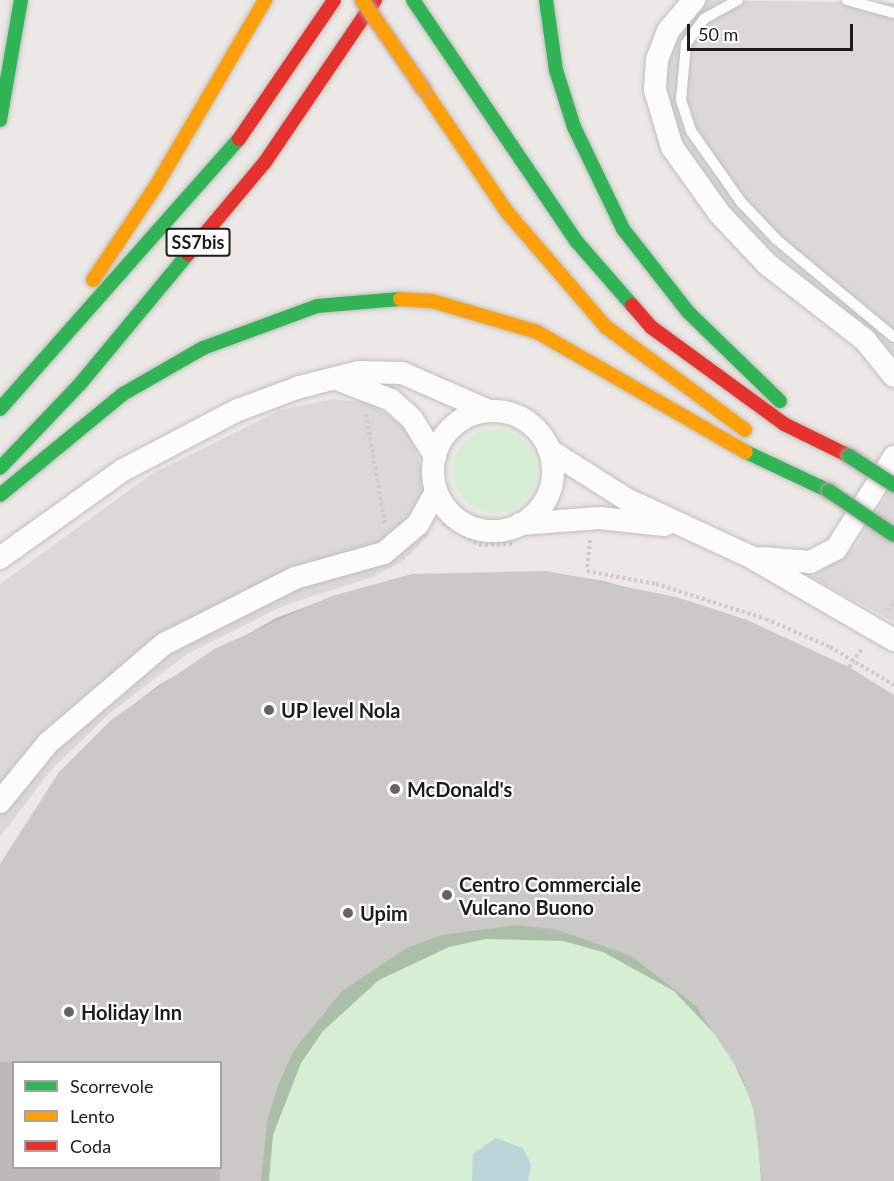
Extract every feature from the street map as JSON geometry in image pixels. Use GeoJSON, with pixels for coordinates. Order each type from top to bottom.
{"type":"FeatureCollection","features":[{"type":"Feature","properties":{"kind":"highway"},"geometry":{"type":"LineString","coordinates":[[0,120],[21,0]]}},
{"type":"Feature","properties":{"kind":"highway"},"geometry":{"type":"LineString","coordinates":[[0,404],[107,262],[265,0]]}},
{"type":"Feature","properties":{"kind":"highway","name":"SS7bis"},"geometry":{"type":"LineString","coordinates":[[0,409],[235,143],[334,0]]}},
{"type":"Feature","properties":{"kind":"highway"},"geometry":{"type":"LineString","coordinates":[[362,0],[507,212],[606,327],[651,365],[894,535]]}},
{"type":"Feature","properties":{"kind":"highway","name":"SS7bis"},"geometry":{"type":"LineString","coordinates":[[0,468],[80,384],[265,162],[375,0]]}},
{"type":"Feature","properties":{"kind":"highway"},"geometry":{"type":"LineString","coordinates":[[413,0],[577,242],[651,327],[784,424],[849,456],[894,485]]}},
{"type":"Feature","properties":{"kind":"highway"},"geometry":{"type":"LineString","coordinates":[[546,0],[556,70],[574,126],[623,229],[716,341],[849,456]]}},
{"type":"Feature","properties":{"kind":"highway"},"geometry":{"type":"LineString","coordinates":[[0,495],[123,394],[203,348],[317,306],[378,298],[432,301],[537,332],[770,466],[829,491]]}},
{"type":"Feature","properties":{"kind":"street"},"geometry":{"type":"LineString","coordinates":[[694,0],[668,31],[657,60],[655,90],[672,147],[719,213],[767,264],[865,340],[894,376]]}},
{"type":"Feature","properties":{"kind":"street"},"geometry":{"type":"LineString","coordinates":[[0,558],[71,503],[177,439],[238,410],[332,378],[402,373],[489,411],[526,421],[549,450],[687,529],[749,556],[894,640]]}},
{"type":"Feature","properties":{"kind":"street"},"geometry":{"type":"LineString","coordinates":[[0,802],[48,743],[165,644],[295,578],[389,550],[418,524],[436,492],[435,456],[412,419],[391,400],[361,385],[332,378]]}},
{"type":"Feature","properties":{"kind":"street"},"geometry":{"type":"LineString","coordinates":[[435,456],[454,425],[489,411]]}},
{"type":"Feature","properties":{"kind":"street"},"geometry":{"type":"LineString","coordinates":[[521,533],[545,501],[553,467],[549,450]]}},
{"type":"Feature","properties":{"kind":"street"},"geometry":{"type":"LineString","coordinates":[[749,556],[810,562],[836,549],[894,457]]}},
{"type":"Feature","properties":{"kind":"street"},"geometry":{"type":"LineString","coordinates":[[436,492],[447,509],[481,530],[521,533],[599,518],[687,529]]}},
{"type":"Feature","properties":{"kind":"lane"},"geometry":{"type":"LineString","coordinates":[[738,0],[704,19],[686,44],[681,100],[691,131],[741,202],[777,240],[894,337]]}},
{"type":"Feature","properties":{"kind":"lane"},"geometry":{"type":"LineString","coordinates":[[847,0],[894,13]]}},
{"type":"Feature","properties":{"kind":"path"},"geometry":{"type":"LineString","coordinates":[[361,385],[389,550]]}},
{"type":"Feature","properties":{"kind":"path"},"geometry":{"type":"LineString","coordinates":[[433,524],[443,523],[479,545],[521,533]]}},
{"type":"Feature","properties":{"kind":"path"},"geometry":{"type":"LineString","coordinates":[[592,529],[586,571],[656,584],[766,619],[830,647],[894,685]]}},
{"type":"Feature","properties":{"kind":"green space"},"geometry":{"type":"Polygon","coordinates":[[[495,429],[511,432],[525,441],[534,455],[537,471],[534,487],[525,501],[511,510],[495,513],[479,510],[465,501],[456,487],[453,471],[456,455],[465,441],[479,432],[495,429]]]}},
{"type":"Feature","properties":{"kind":"green space"},"geometry":{"type":"Polygon","coordinates":[[[517,925],[594,939],[631,956],[696,1006],[741,1074],[754,1112],[762,1181],[261,1181],[267,1121],[278,1085],[294,1050],[342,991],[405,949],[441,935],[517,925]]]}},
{"type":"Feature","properties":{"kind":"shaded area"},"geometry":{"type":"Polygon","coordinates":[[[708,0],[894,3],[894,356],[742,225],[679,137],[664,85],[667,62],[689,17],[708,0]]]}},
{"type":"Feature","properties":{"kind":"shaded area"},"geometry":{"type":"Polygon","coordinates":[[[332,399],[371,403],[407,429],[426,479],[429,535],[403,561],[372,577],[283,606],[187,654],[109,714],[51,770],[0,837],[0,584],[153,473],[280,410],[332,399]]]}},
{"type":"Feature","properties":{"kind":"shaded area"},"geometry":{"type":"Polygon","coordinates":[[[894,484],[894,622],[812,577],[856,546],[894,484]]]}},
{"type":"Feature","properties":{"kind":"water"},"geometry":{"type":"Polygon","coordinates":[[[496,1138],[523,1148],[531,1164],[528,1181],[472,1181],[473,1154],[496,1138]]]}},
{"type":"Feature","properties":{"kind":"building","name":"Centro Commerciale Vulcano Buono"},"geometry":{"type":"Polygon","coordinates":[[[547,571],[676,597],[747,620],[849,667],[894,695],[894,1181],[762,1181],[754,1112],[741,1074],[696,1006],[631,956],[555,929],[517,925],[441,935],[405,949],[342,991],[294,1050],[278,1085],[267,1121],[261,1181],[220,1181],[222,1061],[0,1062],[0,864],[59,772],[111,720],[214,649],[332,596],[412,574],[547,571]]]}},
{"type":"Feature","properties":{"kind":"traffic: fast"},"geometry":{"type":"LineString","coordinates":[[0,120],[21,0]]}},
{"type":"Feature","properties":{"kind":"traffic: fast"},"geometry":{"type":"LineString","coordinates":[[413,0],[577,242],[632,305]]}},
{"type":"Feature","properties":{"kind":"traffic: fast"},"geometry":{"type":"LineString","coordinates":[[546,0],[556,70],[574,127],[623,229],[688,312],[780,401]]}},
{"type":"Feature","properties":{"kind":"traffic: fast"},"geometry":{"type":"LineString","coordinates":[[0,409],[239,139]]}},
{"type":"Feature","properties":{"kind":"traffic: fast"},"geometry":{"type":"LineString","coordinates":[[0,468],[80,384],[188,254]]}},
{"type":"Feature","properties":{"kind":"traffic: fast"},"geometry":{"type":"LineString","coordinates":[[0,495],[123,394],[203,348],[317,306],[400,299]]}},
{"type":"Feature","properties":{"kind":"traffic: fast"},"geometry":{"type":"LineString","coordinates":[[746,452],[829,491]]}},
{"type":"Feature","properties":{"kind":"traffic: fast"},"geometry":{"type":"LineString","coordinates":[[849,456],[894,485]]}},
{"type":"Feature","properties":{"kind":"traffic: fast"},"geometry":{"type":"LineString","coordinates":[[829,491],[894,535]]}},
{"type":"Feature","properties":{"kind":"traffic: slow"},"geometry":{"type":"LineString","coordinates":[[93,280],[156,186],[265,0]]}},
{"type":"Feature","properties":{"kind":"traffic: slow"},"geometry":{"type":"LineString","coordinates":[[362,0],[422,87]]}},
{"type":"Feature","properties":{"kind":"traffic: slow"},"geometry":{"type":"LineString","coordinates":[[422,87],[507,212],[606,327],[745,430]]}},
{"type":"Feature","properties":{"kind":"traffic: slow"},"geometry":{"type":"LineString","coordinates":[[400,299],[432,301],[537,332],[746,452]]}},
{"type":"Feature","properties":{"kind":"traffic: jam"},"geometry":{"type":"LineString","coordinates":[[239,139],[334,0]]}},
{"type":"Feature","properties":{"kind":"traffic: jam"},"geometry":{"type":"LineString","coordinates":[[188,254],[265,162],[375,0]]}},
{"type":"Feature","properties":{"kind":"traffic: jam"},"geometry":{"type":"LineString","coordinates":[[632,305],[651,327],[784,424],[849,456]]}},
{"type":"Feature","properties":{"kind":"place","name":"UP level Nola"},"geometry":{"type":"Point","coordinates":[269,710]}},
{"type":"Feature","properties":{"kind":"place","name":"McDonald's"},"geometry":{"type":"Point","coordinates":[395,789]}},
{"type":"Feature","properties":{"kind":"place","name":"Centro Commerciale Vulcano Buono"},"geometry":{"type":"Point","coordinates":[447,895]}},
{"type":"Feature","properties":{"kind":"place","name":"Upim"},"geometry":{"type":"Point","coordinates":[348,913]}},
{"type":"Feature","properties":{"kind":"place","name":"Holiday Inn"},"geometry":{"type":"Point","coordinates":[69,1012]}}]}
